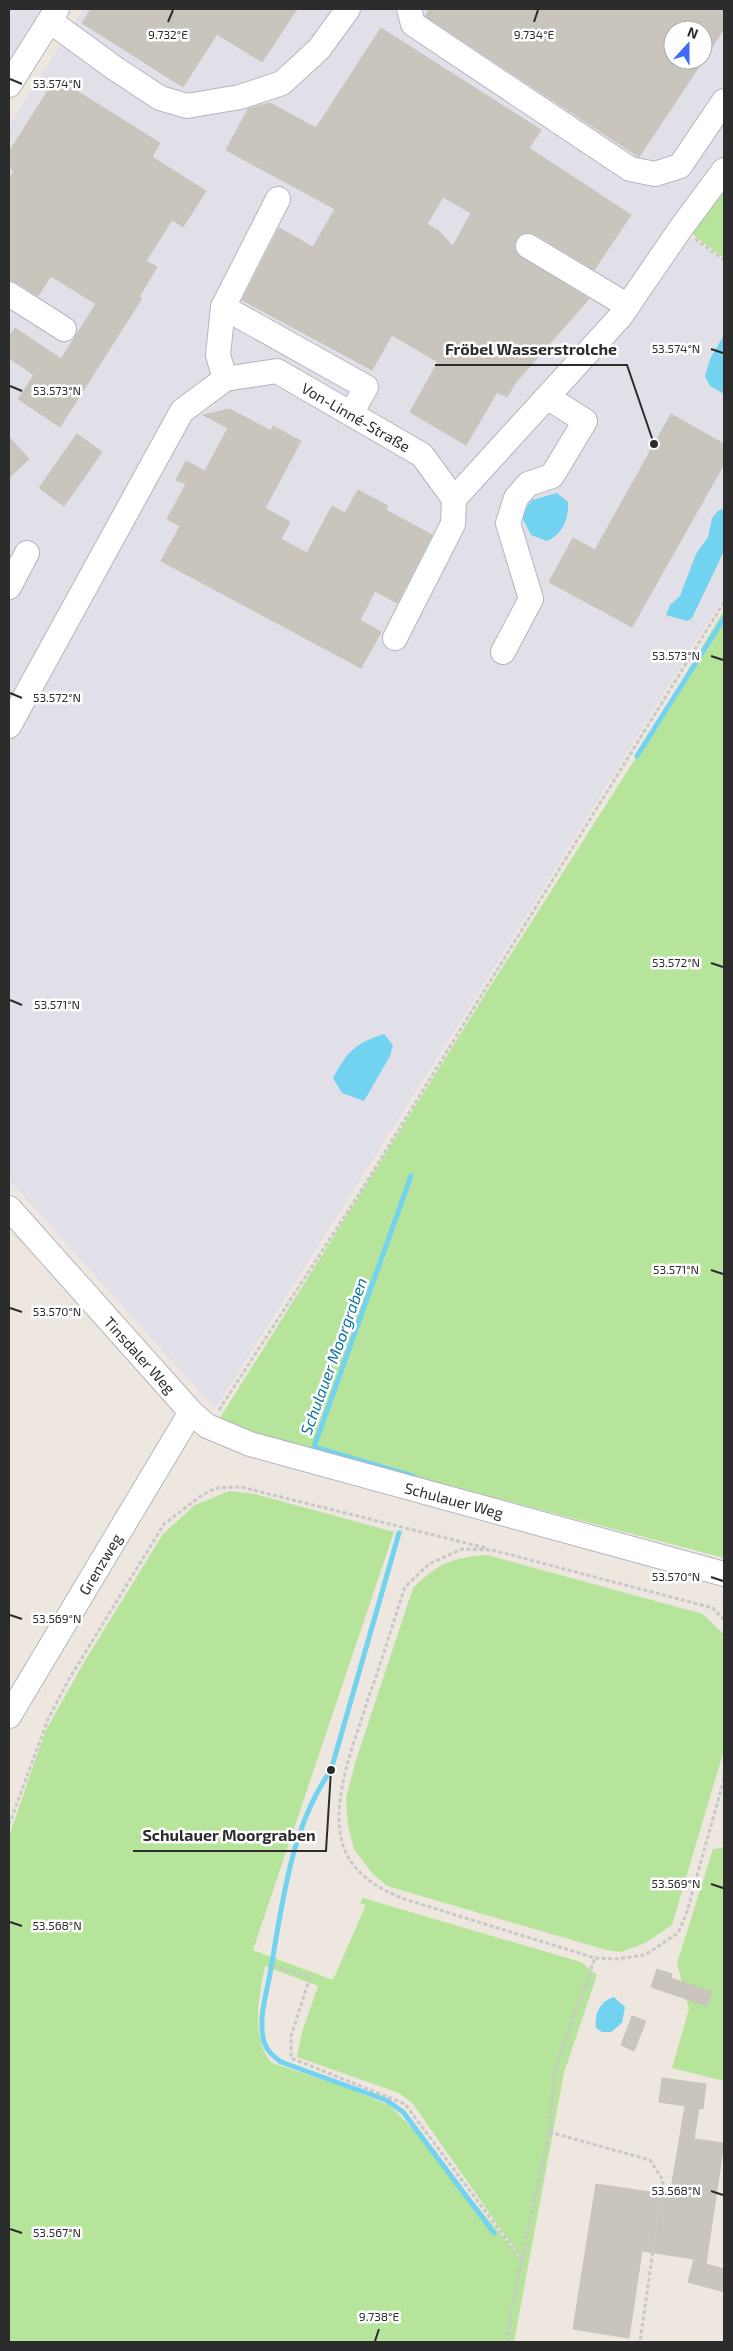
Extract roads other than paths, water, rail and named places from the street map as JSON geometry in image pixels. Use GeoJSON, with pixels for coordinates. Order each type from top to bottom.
{"type":"FeatureCollection","features":[{"type":"Feature","properties":{"kind":"street"},"geometry":{"type":"LineString","coordinates":[[9,85],[54,15],[113,67],[160,98],[187,106],[240,97],[282,83],[319,49],[348,9]]}},
{"type":"Feature","properties":{"kind":"street"},"geometry":{"type":"LineString","coordinates":[[409,9],[413,24],[630,169],[655,174],[680,166],[724,101]]}},
{"type":"Feature","properties":{"kind":"street"},"geometry":{"type":"LineString","coordinates":[[395,638],[452,524],[454,499],[628,306],[681,228],[724,170]]}},
{"type":"Feature","properties":{"kind":"street"},"geometry":{"type":"LineString","coordinates":[[224,379],[218,355],[223,307],[278,199]]}},
{"type":"Feature","properties":{"kind":"street"},"geometry":{"type":"LineString","coordinates":[[528,246],[628,306]]}},
{"type":"Feature","properties":{"kind":"street"},"geometry":{"type":"LineString","coordinates":[[9,294],[64,330]]}},
{"type":"Feature","properties":{"kind":"street"},"geometry":{"type":"LineString","coordinates":[[223,307],[366,387],[351,414]]}},
{"type":"Feature","properties":{"kind":"street","name":"Von-Linné-Straße"},"geometry":{"type":"LineString","coordinates":[[9,726],[16,695],[182,411],[224,379],[277,371],[422,455],[454,499]]}},
{"type":"Feature","properties":{"kind":"street"},"geometry":{"type":"LineString","coordinates":[[503,652],[531,599],[508,523],[516,498],[528,484],[552,476],[585,421],[547,397]]}},
{"type":"Feature","properties":{"kind":"street"},"geometry":{"type":"LineString","coordinates":[[9,588],[27,553]]}},
{"type":"Feature","properties":{"kind":"street","name":"Tinsdaler Weg"},"geometry":{"type":"LineString","coordinates":[[9,1208],[199,1419]]}},
{"type":"Feature","properties":{"kind":"street","name":"Schulauer Weg"},"geometry":{"type":"LineString","coordinates":[[199,1419],[250,1444],[724,1574]]}},
{"type":"Feature","properties":{"kind":"street","name":"Grenzweg"},"geometry":{"type":"LineString","coordinates":[[9,1716],[199,1419]]}},
{"type":"Feature","properties":{"kind":"water"},"geometry":{"type":"Polygon","coordinates":[[[724,335],[724,394],[710,386],[705,376],[710,359],[724,335]]]}},
{"type":"Feature","properties":{"kind":"water"},"geometry":{"type":"Polygon","coordinates":[[[557,493],[568,502],[566,520],[561,530],[547,541],[531,535],[521,515],[532,500],[557,493]]]}},
{"type":"Feature","properties":{"kind":"water"},"geometry":{"type":"Polygon","coordinates":[[[724,509],[724,551],[692,618],[687,621],[666,615],[670,605],[680,596],[696,554],[708,537],[712,518],[719,510],[724,509]]]}},
{"type":"Feature","properties":{"kind":"water"},"geometry":{"type":"Polygon","coordinates":[[[384,1034],[393,1045],[390,1056],[364,1101],[342,1093],[333,1078],[343,1061],[359,1045],[384,1034]]]}},
{"type":"Feature","properties":{"kind":"water"},"geometry":{"type":"Polygon","coordinates":[[[614,1997],[625,2007],[622,2023],[611,2032],[602,2032],[596,2028],[597,2013],[605,2002],[614,1997]]]}},
{"type":"Feature","properties":{"kind":"waterway","name":"Schulauer Moorgraben"},"geometry":{"type":"LineString","coordinates":[[637,756],[724,618]]}},
{"type":"Feature","properties":{"kind":"waterway","name":"Schulauer Moorgraben"},"geometry":{"type":"LineString","coordinates":[[411,1176],[314,1447],[413,1476]]}},
{"type":"Feature","properties":{"kind":"waterway","name":"Schulauer Moorgraben"},"geometry":{"type":"LineString","coordinates":[[399,1533],[331,1770],[317,1793],[297,1842],[284,1895],[263,2008],[262,2033],[267,2048],[281,2062],[386,2100],[403,2112],[494,2233]]}},
{"type":"Feature","properties":{"kind":"place","name":"Fröbel Wasserstrolche"},"geometry":{"type":"Point","coordinates":[654,444]}},
{"type":"Feature","properties":{"kind":"place","name":"Schulauer Moorgraben"},"geometry":{"type":"Point","coordinates":[331,1770]}}]}
